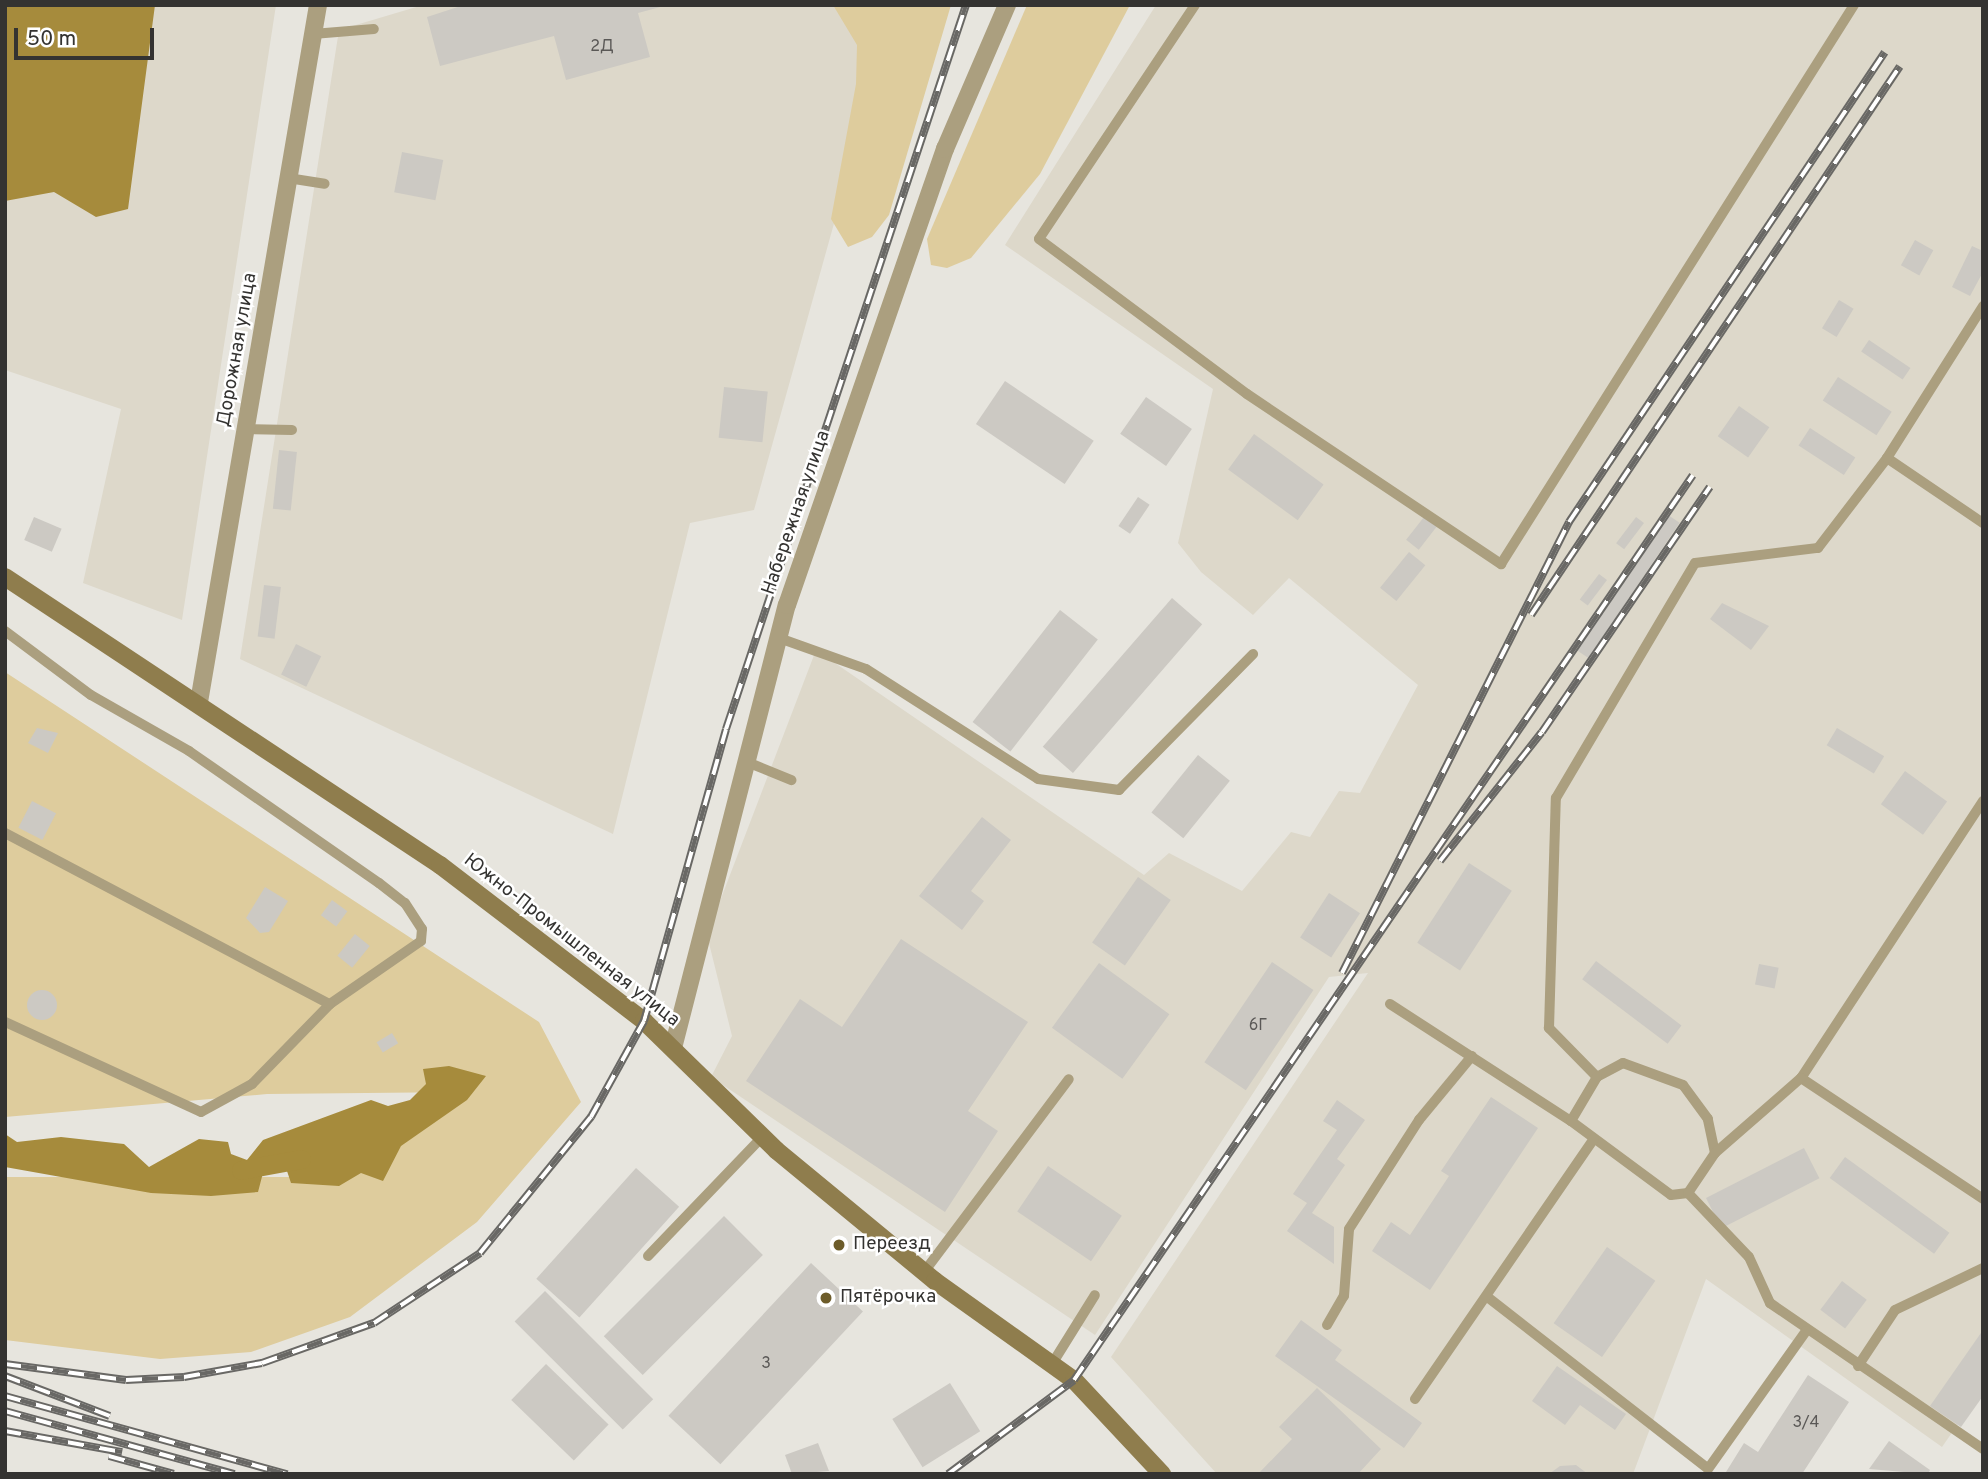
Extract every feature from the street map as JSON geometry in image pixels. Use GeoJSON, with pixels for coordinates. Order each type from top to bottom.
{"type":"FeatureCollection","features":[{"type":"Feature","properties":{"kind":"street","name":"Дорожная улица"},"geometry":{"type":"LineString","coordinates":[[199,702],[318,5]]}},
{"type":"Feature","properties":{"kind":"street","name":"Набережная улица"},"geometry":{"type":"LineString","coordinates":[[673,1048],[779,638],[945,149],[1007,5]]}},
{"type":"Feature","properties":{"kind":"street","name":"Южно-Промышленная улица"},"geometry":{"type":"LineString","coordinates":[[5,577],[199,702],[440,865],[673,1048],[762,1137],[924,1272],[1052,1364],[1162,1474]]}},
{"type":"Feature","properties":{"kind":"lane"},"geometry":{"type":"LineString","coordinates":[[1195,5],[1039,239],[1247,394],[1501,564],[1854,5]]}},
{"type":"Feature","properties":{"kind":"lane"},"geometry":{"type":"LineString","coordinates":[[313,34],[374,29]]}},
{"type":"Feature","properties":{"kind":"lane"},"geometry":{"type":"LineString","coordinates":[[288,178],[325,184]]}},
{"type":"Feature","properties":{"kind":"lane"},"geometry":{"type":"LineString","coordinates":[[1597,1077],[1549,1028],[1556,798],[1695,564],[1818,548],[1887,458],[1983,306]]}},
{"type":"Feature","properties":{"kind":"lane"},"geometry":{"type":"LineString","coordinates":[[246,429],[292,430]]}},
{"type":"Feature","properties":{"kind":"lane"},"geometry":{"type":"LineString","coordinates":[[1887,458],[1983,523]]}},
{"type":"Feature","properties":{"kind":"lane"},"geometry":{"type":"LineString","coordinates":[[5,631],[91,695],[250,792],[405,904],[422,929],[421,941],[330,1003],[251,1084],[201,1112],[5,1022]]}},
{"type":"Feature","properties":{"kind":"lane"},"geometry":{"type":"LineString","coordinates":[[779,638],[866,669],[1038,779],[1119,790],[1253,654]]}},
{"type":"Feature","properties":{"kind":"lane"},"geometry":{"type":"LineString","coordinates":[[747,762],[791,780]]}},
{"type":"Feature","properties":{"kind":"lane"},"geometry":{"type":"LineString","coordinates":[[1390,1004],[1571,1121],[1671,1195],[1688,1193],[1715,1153],[1801,1078],[1983,801]]}},
{"type":"Feature","properties":{"kind":"lane"},"geometry":{"type":"LineString","coordinates":[[5,833],[330,1003]]}},
{"type":"Feature","properties":{"kind":"lane"},"geometry":{"type":"LineString","coordinates":[[1327,1325],[1344,1296],[1349,1228],[1419,1120],[1472,1056]]}},
{"type":"Feature","properties":{"kind":"lane"},"geometry":{"type":"LineString","coordinates":[[1571,1121],[1597,1077],[1623,1063],[1683,1085],[1708,1119],[1715,1153]]}},
{"type":"Feature","properties":{"kind":"lane"},"geometry":{"type":"LineString","coordinates":[[1801,1078],[1983,1199]]}},
{"type":"Feature","properties":{"kind":"lane"},"geometry":{"type":"LineString","coordinates":[[924,1272],[1069,1079]]}},
{"type":"Feature","properties":{"kind":"lane"},"geometry":{"type":"LineString","coordinates":[[648,1256],[762,1137]]}},
{"type":"Feature","properties":{"kind":"lane"},"geometry":{"type":"LineString","coordinates":[[1415,1399],[1490,1299],[1594,1139]]}},
{"type":"Feature","properties":{"kind":"lane"},"geometry":{"type":"LineString","coordinates":[[1688,1193],[1749,1257],[1770,1303],[1806,1331],[1983,1449]]}},
{"type":"Feature","properties":{"kind":"lane"},"geometry":{"type":"LineString","coordinates":[[1858,1366],[1895,1310],[1983,1268]]}},
{"type":"Feature","properties":{"kind":"lane"},"geometry":{"type":"LineString","coordinates":[[1052,1364],[1095,1295]]}},
{"type":"Feature","properties":{"kind":"lane"},"geometry":{"type":"LineString","coordinates":[[1490,1299],[1708,1469],[1806,1331]]}},
{"type":"Feature","properties":{"kind":"shaded area"},"geometry":{"type":"Polygon","coordinates":[[[5,5],[276,5],[182,620],[83,583],[121,409],[5,370],[5,5]]]}},
{"type":"Feature","properties":{"kind":"shaded area"},"geometry":{"type":"Polygon","coordinates":[[[5,5],[155,5],[128,209],[96,217],[54,192],[5,201],[5,5]]]}},
{"type":"Feature","properties":{"kind":"shaded area"},"geometry":{"type":"Polygon","coordinates":[[[423,5],[882,5],[883,48],[754,510],[690,523],[613,834],[240,659],[339,30],[423,5]]]}},
{"type":"Feature","properties":{"kind":"shaded area"},"geometry":{"type":"Polygon","coordinates":[[[833,5],[951,5],[889,215],[872,237],[848,247],[831,219],[856,84],[857,45],[833,5]]]}},
{"type":"Feature","properties":{"kind":"shaded area"},"geometry":{"type":"Polygon","coordinates":[[[1027,5],[1130,5],[1040,174],[971,258],[947,268],[931,265],[927,239],[1027,5]]]}},
{"type":"Feature","properties":{"kind":"shaded area"},"geometry":{"type":"Polygon","coordinates":[[[1156,5],[1983,5],[1983,1388],[1942,1447],[1706,1279],[1633,1474],[1217,1474],[1111,1357],[1368,973],[1329,977],[1095,1335],[711,1077],[732,1036],[707,935],[816,650],[1144,875],[1169,853],[1242,891],[1291,832],[1310,837],[1339,791],[1360,793],[1418,685],[1289,578],[1253,615],[1201,572],[1178,543],[1213,389],[1005,245],[1156,5]]]}},
{"type":"Feature","properties":{"kind":"shaded area"},"geometry":{"type":"Polygon","coordinates":[[[5,672],[539,1022],[581,1102],[477,1222],[350,1317],[251,1352],[160,1359],[5,1340],[5,1177],[348,1177],[465,1092],[267,1094],[5,1117],[5,672]]]}},
{"type":"Feature","properties":{"kind":"shaded area"},"geometry":{"type":"Polygon","coordinates":[[[449,1066],[486,1076],[467,1100],[401,1146],[383,1181],[361,1173],[339,1186],[291,1183],[286,1168],[273,1162],[264,1169],[258,1192],[211,1196],[151,1193],[5,1167],[5,1134],[17,1142],[61,1137],[124,1144],[149,1167],[199,1139],[228,1142],[231,1154],[247,1160],[263,1140],[371,1100],[388,1106],[410,1100],[426,1084],[423,1069],[449,1066]]]}},
{"type":"Feature","properties":{"kind":"building"},"geometry":{"type":"Polygon","coordinates":[[[464,5],[664,6],[638,13],[650,57],[566,80],[554,36],[440,66],[427,17],[464,5]]]}},
{"type":"Feature","properties":{"kind":"building"},"geometry":{"type":"Polygon","coordinates":[[[402,152],[443,160],[435,200],[394,192],[402,152]]]}},
{"type":"Feature","properties":{"kind":"building"},"geometry":{"type":"Polygon","coordinates":[[[1915,240],[1933,250],[1919,276],[1901,265],[1915,240]]]}},
{"type":"Feature","properties":{"kind":"building"},"geometry":{"type":"Polygon","coordinates":[[[1972,246],[1983,251],[1983,272],[1970,296],[1952,287],[1972,246]]]}},
{"type":"Feature","properties":{"kind":"building"},"geometry":{"type":"Polygon","coordinates":[[[1839,300],[1854,309],[1837,337],[1822,328],[1839,300]]]}},
{"type":"Feature","properties":{"kind":"building"},"geometry":{"type":"Polygon","coordinates":[[[1869,340],[1910,368],[1903,380],[1861,352],[1869,340]]]}},
{"type":"Feature","properties":{"kind":"building"},"geometry":{"type":"Polygon","coordinates":[[[1838,377],[1892,412],[1876,435],[1823,400],[1838,377]]]}},
{"type":"Feature","properties":{"kind":"building"},"geometry":{"type":"Polygon","coordinates":[[[1005,381],[1094,441],[1065,484],[976,424],[1005,381]]]}},
{"type":"Feature","properties":{"kind":"building"},"geometry":{"type":"Polygon","coordinates":[[[724,387],[768,392],[762,442],[719,438],[724,387]]]}},
{"type":"Feature","properties":{"kind":"building"},"geometry":{"type":"Polygon","coordinates":[[[1146,397],[1192,429],[1166,466],[1120,434],[1146,397]]]}},
{"type":"Feature","properties":{"kind":"building"},"geometry":{"type":"Polygon","coordinates":[[[1739,406],[1769,427],[1748,458],[1718,436],[1739,406]]]}},
{"type":"Feature","properties":{"kind":"building"},"geometry":{"type":"Polygon","coordinates":[[[1810,428],[1855,457],[1844,475],[1799,446],[1810,428]]]}},
{"type":"Feature","properties":{"kind":"building"},"geometry":{"type":"Polygon","coordinates":[[[1254,434],[1324,485],[1298,520],[1228,470],[1254,434]]]}},
{"type":"Feature","properties":{"kind":"building"},"geometry":{"type":"Polygon","coordinates":[[[279,450],[297,452],[291,511],[273,509],[279,450]]]}},
{"type":"Feature","properties":{"kind":"building"},"geometry":{"type":"Polygon","coordinates":[[[1138,497],[1150,505],[1130,534],[1118,526],[1138,497]]]}},
{"type":"Feature","properties":{"kind":"building"},"geometry":{"type":"Polygon","coordinates":[[[1668,515],[1680,523],[1588,658],[1577,650],[1668,515]]]}},
{"type":"Feature","properties":{"kind":"building"},"geometry":{"type":"Polygon","coordinates":[[[34,517],[62,529],[52,552],[24,540],[34,517]]]}},
{"type":"Feature","properties":{"kind":"building"},"geometry":{"type":"Polygon","coordinates":[[[1424,517],[1437,527],[1419,550],[1406,540],[1424,517]]]}},
{"type":"Feature","properties":{"kind":"building"},"geometry":{"type":"Polygon","coordinates":[[[1636,517],[1644,523],[1624,549],[1616,543],[1636,517]]]}},
{"type":"Feature","properties":{"kind":"building"},"geometry":{"type":"Polygon","coordinates":[[[1409,552],[1425,565],[1396,601],[1380,588],[1409,552]]]}},
{"type":"Feature","properties":{"kind":"building"},"geometry":{"type":"Polygon","coordinates":[[[1599,574],[1607,580],[1588,606],[1580,600],[1599,574]]]}},
{"type":"Feature","properties":{"kind":"building"},"geometry":{"type":"Polygon","coordinates":[[[264,585],[281,587],[275,639],[258,637],[264,585]]]}},
{"type":"Feature","properties":{"kind":"building"},"geometry":{"type":"Polygon","coordinates":[[[1172,598],[1202,624],[1073,773],[1043,747],[1172,598]]]}},
{"type":"Feature","properties":{"kind":"building"},"geometry":{"type":"Polygon","coordinates":[[[1722,603],[1769,626],[1751,650],[1710,619],[1722,603]]]}},
{"type":"Feature","properties":{"kind":"building"},"geometry":{"type":"Polygon","coordinates":[[[1060,610],[1098,640],[1010,751],[973,722],[1060,610]]]}},
{"type":"Feature","properties":{"kind":"building"},"geometry":{"type":"Polygon","coordinates":[[[296,644],[321,656],[306,687],[281,675],[296,644]]]}},
{"type":"Feature","properties":{"kind":"building"},"geometry":{"type":"Polygon","coordinates":[[[37,728],[58,733],[48,753],[28,743],[37,728]]]}},
{"type":"Feature","properties":{"kind":"building"},"geometry":{"type":"Polygon","coordinates":[[[1837,728],[1884,756],[1874,773],[1827,745],[1837,728]]]}},
{"type":"Feature","properties":{"kind":"building"},"geometry":{"type":"Polygon","coordinates":[[[1198,755],[1230,781],[1183,838],[1151,813],[1198,755]]]}},
{"type":"Feature","properties":{"kind":"building"},"geometry":{"type":"Polygon","coordinates":[[[1905,771],[1947,802],[1923,835],[1881,804],[1905,771]]]}},
{"type":"Feature","properties":{"kind":"building"},"geometry":{"type":"Polygon","coordinates":[[[32,801],[56,813],[42,840],[18,828],[32,801]]]}},
{"type":"Feature","properties":{"kind":"building"},"geometry":{"type":"Polygon","coordinates":[[[982,817],[1011,840],[971,891],[984,901],[962,930],[919,896],[982,817]]]}},
{"type":"Feature","properties":{"kind":"building"},"geometry":{"type":"Polygon","coordinates":[[[1469,863],[1512,891],[1460,970],[1417,943],[1469,863]]]}},
{"type":"Feature","properties":{"kind":"building"},"geometry":{"type":"Polygon","coordinates":[[[1138,877],[1171,900],[1125,965],[1092,943],[1138,877]]]}},
{"type":"Feature","properties":{"kind":"building"},"geometry":{"type":"Polygon","coordinates":[[[265,887],[288,901],[269,932],[260,933],[246,918],[265,887]]]}},
{"type":"Feature","properties":{"kind":"building"},"geometry":{"type":"Polygon","coordinates":[[[1329,893],[1360,913],[1331,958],[1300,937],[1329,893]]]}},
{"type":"Feature","properties":{"kind":"building"},"geometry":{"type":"Polygon","coordinates":[[[332,900],[347,911],[336,927],[321,915],[332,900]]]}},
{"type":"Feature","properties":{"kind":"building"},"geometry":{"type":"Polygon","coordinates":[[[355,934],[370,946],[352,968],[337,956],[355,934]]]}},
{"type":"Feature","properties":{"kind":"building"},"geometry":{"type":"Polygon","coordinates":[[[901,939],[1028,1022],[968,1111],[998,1131],[945,1212],[746,1081],[800,999],[842,1027],[901,939]]]}},
{"type":"Feature","properties":{"kind":"building"},"geometry":{"type":"Polygon","coordinates":[[[1596,961],[1681,1025],[1668,1044],[1582,979],[1596,961]]]}},
{"type":"Feature","properties":{"kind":"building"},"geometry":{"type":"Polygon","coordinates":[[[1272,962],[1313,990],[1246,1090],[1204,1062],[1272,962]]]}},
{"type":"Feature","properties":{"kind":"building"},"geometry":{"type":"Polygon","coordinates":[[[1099,963],[1169,1014],[1122,1079],[1052,1028],[1099,963]]]}},
{"type":"Feature","properties":{"kind":"building"},"geometry":{"type":"Polygon","coordinates":[[[1759,964],[1779,968],[1775,988],[1755,985],[1759,964]]]}},
{"type":"Feature","properties":{"kind":"building"},"geometry":{"type":"Polygon","coordinates":[[[42,990],[52,995],[57,1005],[52,1015],[42,1020],[32,1015],[27,1005],[32,995],[42,990]]]}},
{"type":"Feature","properties":{"kind":"building"},"geometry":{"type":"Polygon","coordinates":[[[392,1033],[398,1043],[383,1053],[377,1042],[392,1033]]]}},
{"type":"Feature","properties":{"kind":"building"},"geometry":{"type":"Polygon","coordinates":[[[1491,1097],[1538,1128],[1430,1290],[1372,1251],[1391,1222],[1410,1235],[1449,1176],[1441,1171],[1491,1097]]]}},
{"type":"Feature","properties":{"kind":"building"},"geometry":{"type":"Polygon","coordinates":[[[1337,1100],[1365,1120],[1337,1159],[1345,1165],[1312,1213],[1334,1227],[1334,1264],[1287,1231],[1307,1203],[1293,1194],[1337,1130],[1323,1121],[1337,1100]]]}},
{"type":"Feature","properties":{"kind":"building"},"geometry":{"type":"Polygon","coordinates":[[[1804,1148],[1819,1178],[1721,1228],[1706,1198],[1804,1148]]]}},
{"type":"Feature","properties":{"kind":"building"},"geometry":{"type":"Polygon","coordinates":[[[1845,1157],[1949,1233],[1934,1254],[1830,1178],[1845,1157]]]}},
{"type":"Feature","properties":{"kind":"building"},"geometry":{"type":"Polygon","coordinates":[[[1048,1166],[1122,1216],[1091,1261],[1017,1212],[1048,1166]]]}},
{"type":"Feature","properties":{"kind":"building"},"geometry":{"type":"Polygon","coordinates":[[[636,1168],[679,1207],[579,1318],[536,1279],[636,1168]]]}},
{"type":"Feature","properties":{"kind":"building"},"geometry":{"type":"Polygon","coordinates":[[[724,1216],[763,1255],[643,1375],[604,1336],[724,1216]]]}},
{"type":"Feature","properties":{"kind":"building"},"geometry":{"type":"Polygon","coordinates":[[[1607,1247],[1655,1281],[1602,1357],[1554,1323],[1607,1247]]]}},
{"type":"Feature","properties":{"kind":"building"},"geometry":{"type":"Polygon","coordinates":[[[811,1263],[863,1311],[720,1464],[668,1416],[811,1263]]]}},
{"type":"Feature","properties":{"kind":"building"},"geometry":{"type":"Polygon","coordinates":[[[1842,1281],[1867,1300],[1845,1328],[1820,1310],[1842,1281]]]}},
{"type":"Feature","properties":{"kind":"building"},"geometry":{"type":"Polygon","coordinates":[[[545,1291],[653,1399],[623,1430],[515,1321],[545,1291]]]}},
{"type":"Feature","properties":{"kind":"building"},"geometry":{"type":"Polygon","coordinates":[[[1301,1320],[1342,1350],[1335,1360],[1422,1423],[1404,1448],[1275,1356],[1301,1320]]]}},
{"type":"Feature","properties":{"kind":"building"},"geometry":{"type":"Polygon","coordinates":[[[1983,1330],[1983,1396],[1961,1427],[1930,1406],[1983,1330]]]}},
{"type":"Feature","properties":{"kind":"building"},"geometry":{"type":"Polygon","coordinates":[[[546,1364],[609,1424],[574,1460],[511,1400],[546,1364]]]}},
{"type":"Feature","properties":{"kind":"building"},"geometry":{"type":"Polygon","coordinates":[[[1557,1366],[1626,1414],[1615,1430],[1580,1405],[1565,1425],[1532,1401],[1557,1366]]]}},
{"type":"Feature","properties":{"kind":"building"},"geometry":{"type":"Polygon","coordinates":[[[1808,1375],[1849,1402],[1802,1474],[1726,1472],[1744,1443],[1758,1452],[1808,1375]]]}},
{"type":"Feature","properties":{"kind":"building"},"geometry":{"type":"Polygon","coordinates":[[[950,1383],[980,1431],[923,1467],[892,1419],[950,1383]]]}},
{"type":"Feature","properties":{"kind":"building"},"geometry":{"type":"Polygon","coordinates":[[[1317,1388],[1381,1449],[1358,1474],[1258,1474],[1292,1439],[1279,1427],[1317,1388]]]}},
{"type":"Feature","properties":{"kind":"building"},"geometry":{"type":"Polygon","coordinates":[[[1889,1441],[1930,1470],[1928,1474],[1869,1469],[1889,1441]]]}},
{"type":"Feature","properties":{"kind":"building"},"geometry":{"type":"Polygon","coordinates":[[[818,1443],[829,1471],[792,1474],[785,1455],[818,1443]]]}},
{"type":"Feature","properties":{"kind":"building"},"geometry":{"type":"Polygon","coordinates":[[[1576,1465],[1588,1474],[1549,1474],[1560,1466],[1576,1465]]]}},
{"type":"Feature","properties":{"kind":"waterway"},"geometry":{"type":"LineString","coordinates":[[241,1170],[301,1159]]}},
{"type":"Feature","properties":{"kind":"railway"},"geometry":{"type":"LineString","coordinates":[[5,1364],[126,1380],[184,1377],[262,1363],[374,1323],[480,1253],[591,1117],[644,1021],[726,729],[966,5]]}},
{"type":"Feature","properties":{"kind":"railway"},"geometry":{"type":"LineString","coordinates":[[1342,973],[1569,522],[1885,52]]}},
{"type":"Feature","properties":{"kind":"railway"},"geometry":{"type":"LineString","coordinates":[[1531,615],[1900,66]]}},
{"type":"Feature","properties":{"kind":"railway"},"geometry":{"type":"LineString","coordinates":[[948,1474],[1074,1380],[1693,475]]}},
{"type":"Feature","properties":{"kind":"railway"},"geometry":{"type":"LineString","coordinates":[[1440,861],[1542,732],[1710,487]]}},
{"type":"Feature","properties":{"kind":"railway"},"geometry":{"type":"LineString","coordinates":[[5,1376],[110,1416]]}},
{"type":"Feature","properties":{"kind":"railway"},"geometry":{"type":"LineString","coordinates":[[5,1396],[287,1474]]}},
{"type":"Feature","properties":{"kind":"railway"},"geometry":{"type":"LineString","coordinates":[[5,1411],[234,1474]]}},
{"type":"Feature","properties":{"kind":"railway"},"geometry":{"type":"LineString","coordinates":[[5,1431],[122,1452]]}},
{"type":"Feature","properties":{"kind":"railway"},"geometry":{"type":"LineString","coordinates":[[109,1456],[174,1474]]}},
{"type":"Feature","properties":{"kind":"place","name":"Переезд"},"geometry":{"type":"Point","coordinates":[839,1245]}},
{"type":"Feature","properties":{"kind":"place","name":"Пятёрочка"},"geometry":{"type":"Point","coordinates":[826,1298]}}]}
